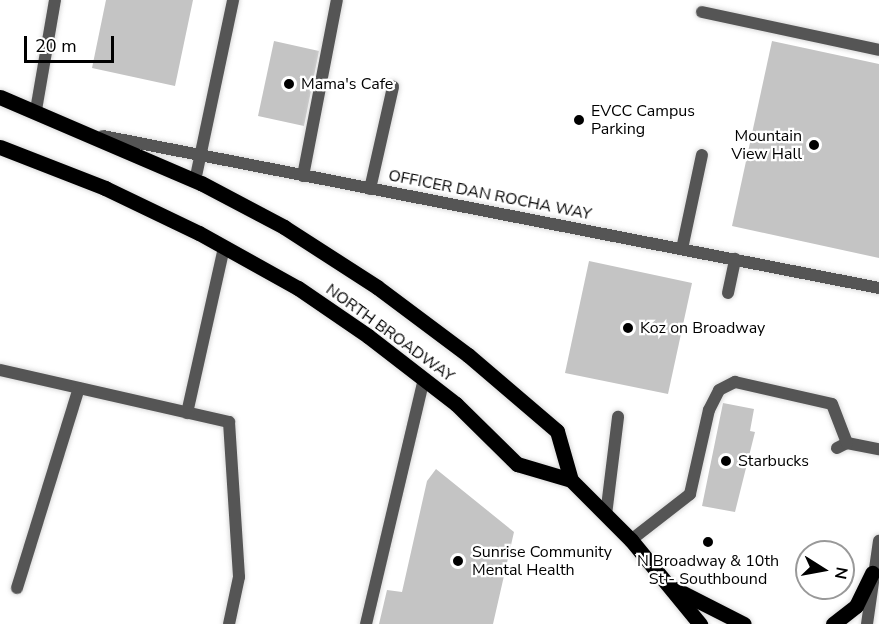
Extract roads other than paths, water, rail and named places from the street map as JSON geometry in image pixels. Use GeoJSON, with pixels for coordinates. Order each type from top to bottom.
{"type":"FeatureCollection","features":[{"type":"Feature","properties":{"kind":"main road"},"geometry":{"type":"LineString","coordinates":[[0,97],[36,110],[195,181],[284,227],[377,287],[468,355],[557,431],[571,480]]}},
{"type":"Feature","properties":{"kind":"main road","name":"NORTH BROADWAY"},"geometry":{"type":"LineString","coordinates":[[0,147],[105,188],[224,247],[298,288],[424,379],[517,464],[571,480],[631,540],[700,624]]}},
{"type":"Feature","properties":{"kind":"main road"},"geometry":{"type":"LineString","coordinates":[[833,624],[856,606],[872,573]]}},
{"type":"Feature","properties":{"kind":"main road"},"geometry":{"type":"LineString","coordinates":[[671,587],[744,624]]}},
{"type":"Feature","properties":{"kind":"street"},"geometry":{"type":"LineString","coordinates":[[36,110],[56,0]]}},
{"type":"Feature","properties":{"kind":"street"},"geometry":{"type":"LineString","coordinates":[[195,181],[233,0]]}},
{"type":"Feature","properties":{"kind":"street"},"geometry":{"type":"LineString","coordinates":[[303,176],[337,0]]}},
{"type":"Feature","properties":{"kind":"street"},"geometry":{"type":"LineString","coordinates":[[702,12],[879,50]]}},
{"type":"Feature","properties":{"kind":"street"},"geometry":{"type":"LineString","coordinates":[[370,189],[393,87]]}},
{"type":"Feature","properties":{"kind":"street","name":"OFFICER DAN ROCHA WAY"},"geometry":{"type":"LineString","coordinates":[[94,135],[879,288]]}},
{"type":"Feature","properties":{"kind":"street"},"geometry":{"type":"LineString","coordinates":[[682,249],[702,155]]}},
{"type":"Feature","properties":{"kind":"street"},"geometry":{"type":"LineString","coordinates":[[187,412],[224,247]]}},
{"type":"Feature","properties":{"kind":"street"},"geometry":{"type":"LineString","coordinates":[[728,293],[735,260]]}},
{"type":"Feature","properties":{"kind":"street"},"geometry":{"type":"LineString","coordinates":[[0,370],[230,422],[239,577],[230,624]]}},
{"type":"Feature","properties":{"kind":"street"},"geometry":{"type":"LineString","coordinates":[[366,624],[424,379]]}},
{"type":"Feature","properties":{"kind":"street"},"geometry":{"type":"LineString","coordinates":[[631,540],[690,494],[709,410],[719,390],[735,382],[832,404],[842,445],[879,449]]}},
{"type":"Feature","properties":{"kind":"street"},"geometry":{"type":"LineString","coordinates":[[16,588],[79,388]]}},
{"type":"Feature","properties":{"kind":"street"},"geometry":{"type":"LineString","coordinates":[[606,515],[618,417]]}},
{"type":"Feature","properties":{"kind":"street"},"geometry":{"type":"LineString","coordinates":[[867,624],[872,573],[879,542]]}},
{"type":"Feature","properties":{"kind":"place","name":"Mama's Cafe"},"geometry":{"type":"Point","coordinates":[289,84]}},
{"type":"Feature","properties":{"kind":"place","name":"EVCC Campus Parking"},"geometry":{"type":"Point","coordinates":[579,120]}},
{"type":"Feature","properties":{"kind":"place","name":"Mountain View Hall"},"geometry":{"type":"Point","coordinates":[814,145]}},
{"type":"Feature","properties":{"kind":"place","name":"Koz on Broadway"},"geometry":{"type":"Point","coordinates":[628,328]}},
{"type":"Feature","properties":{"kind":"place","name":"Starbucks"},"geometry":{"type":"Point","coordinates":[726,461]}},
{"type":"Feature","properties":{"kind":"place","name":"N Broadway & 10th St - Southbound"},"geometry":{"type":"Point","coordinates":[708,542]}},
{"type":"Feature","properties":{"kind":"place","name":"Sunrise Community Mental Health"},"geometry":{"type":"Point","coordinates":[458,561]}}]}
